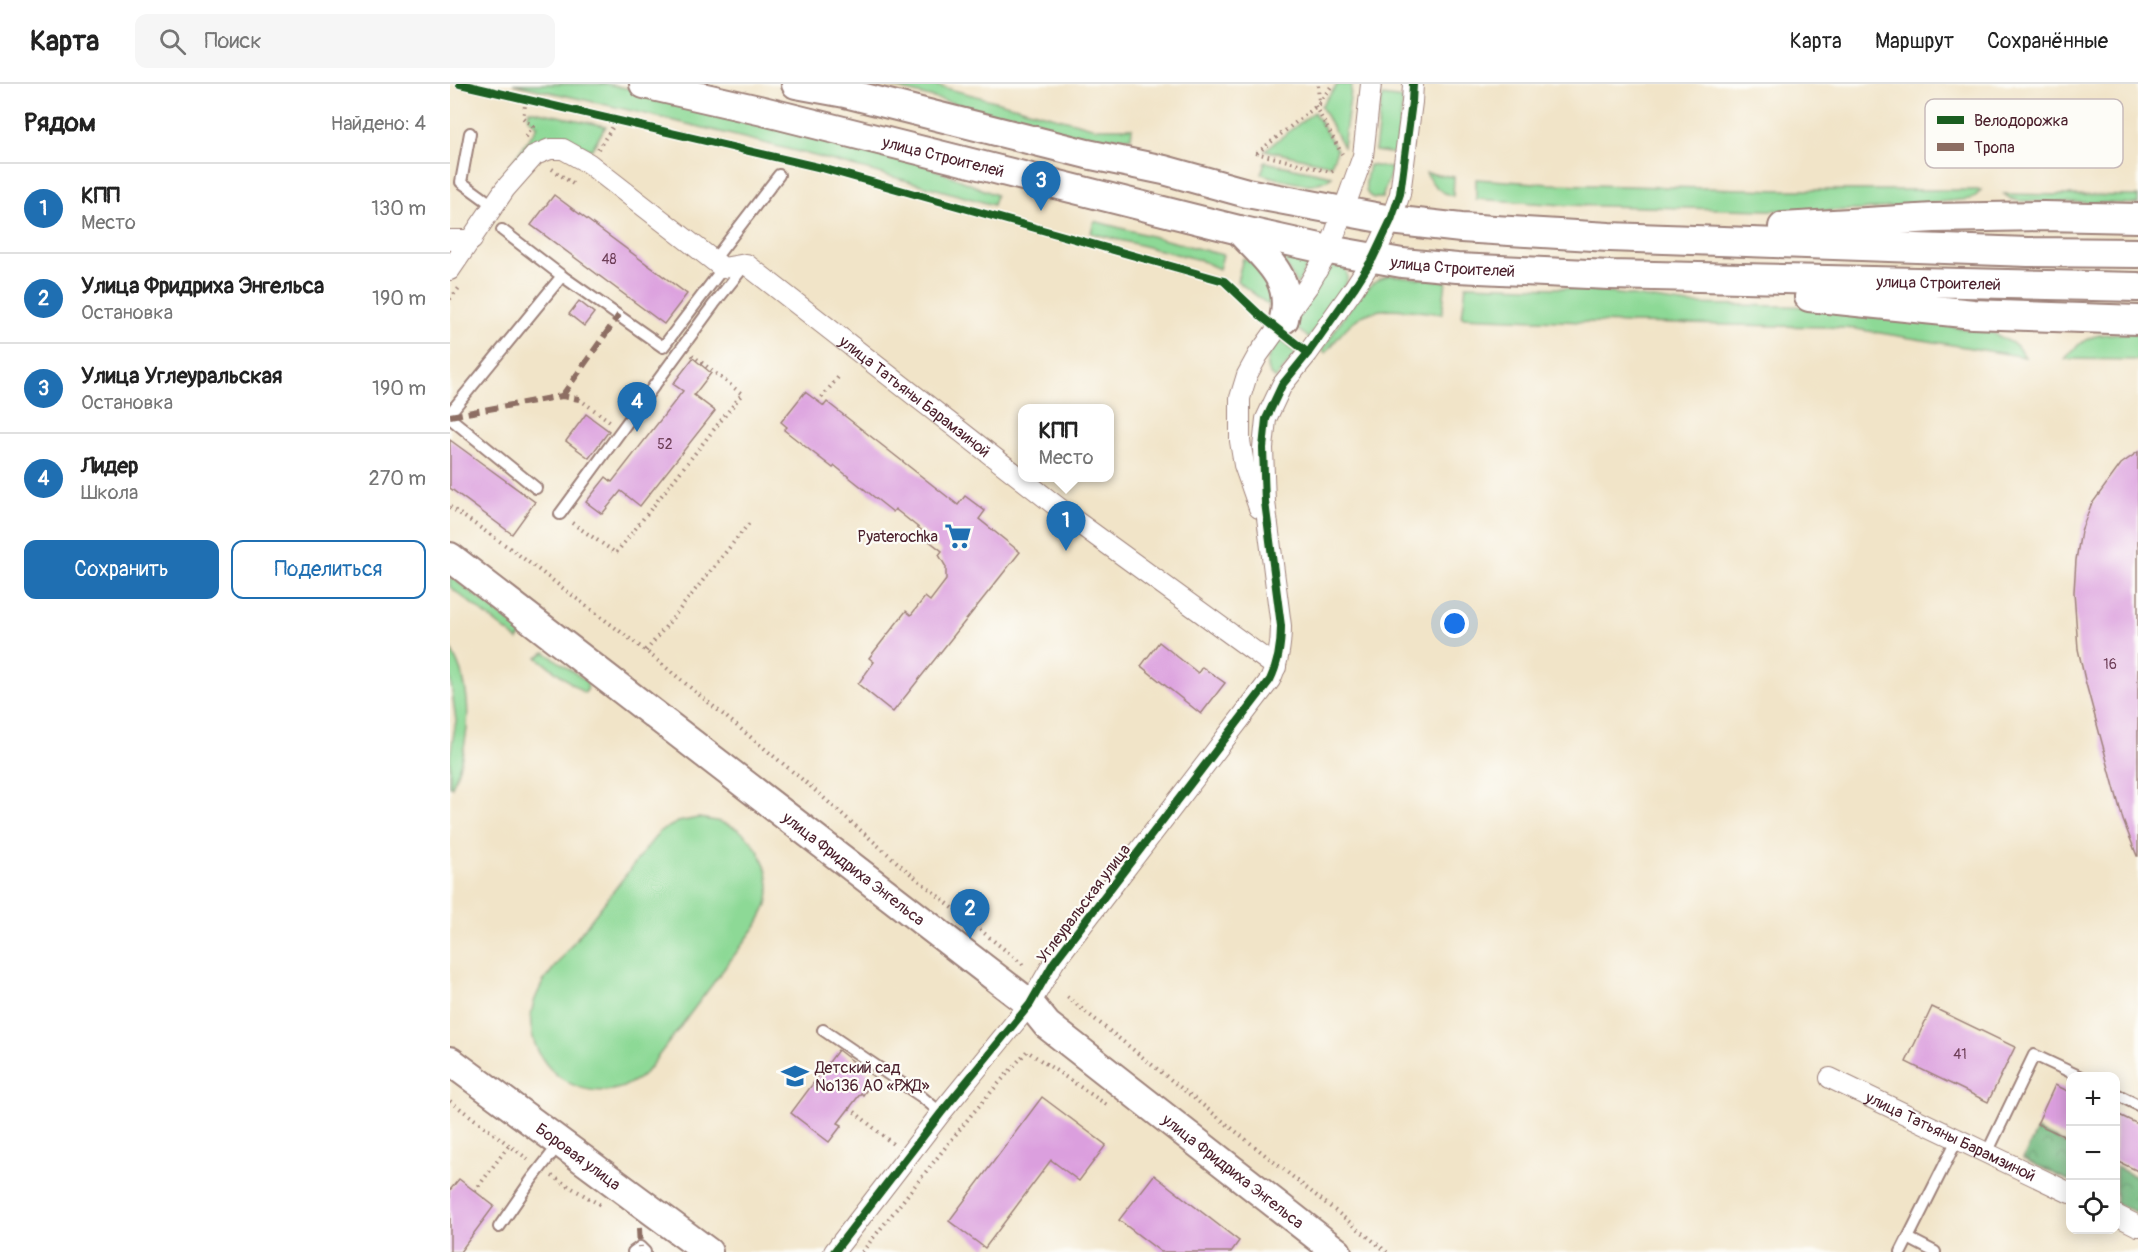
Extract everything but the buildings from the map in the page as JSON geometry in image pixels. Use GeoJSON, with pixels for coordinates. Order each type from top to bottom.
{"type":"FeatureCollection","features":[{"type":"Feature","properties":{"kind":"main road","name":"улица Строителей"},"geometry":{"type":"LineString","coordinates":[[644,84],[763,111],[1239,230],[1373,258],[1457,268],[1610,275],[2138,287]]}},
{"type":"Feature","properties":{"kind":"main road","name":"улица Строителей"},"geometry":{"type":"LineString","coordinates":[[796,84],[845,93],[1247,192],[1391,220],[1461,228],[1609,237],[2016,252],[2138,253]]}},
{"type":"Feature","properties":{"kind":"main road"},"geometry":{"type":"LineString","coordinates":[[1609,237],[1934,218],[2043,216],[2138,218]]}},
{"type":"Feature","properties":{"kind":"main road"},"geometry":{"type":"LineString","coordinates":[[1239,230],[1278,272],[1286,288],[1288,304],[1284,319]]}},
{"type":"Feature","properties":{"kind":"main road"},"geometry":{"type":"LineString","coordinates":[[1610,275],[1973,314],[2138,320]]}},
{"type":"Feature","properties":{"kind":"main road","name":"улица Фридриха Энгельса"},"geometry":{"type":"LineString","coordinates":[[450,557],[1030,1004],[1047,1025],[1336,1252]]}},
{"type":"Feature","properties":{"kind":"main road","name":"Боровая улица"},"geometry":{"type":"LineString","coordinates":[[450,1061],[708,1252]]}},
{"type":"Feature","properties":{"kind":"street"},"geometry":{"type":"LineString","coordinates":[[1271,544],[1244,465],[1240,441],[1240,398],[1252,365],[1308,286],[1329,250],[1363,156],[1371,84]]}},
{"type":"Feature","properties":{"kind":"street"},"geometry":{"type":"LineString","coordinates":[[1271,544],[1265,502],[1263,448],[1266,419],[1282,385],[1338,311],[1373,258],[1391,220],[1400,194],[1413,84]]}},
{"type":"Feature","properties":{"kind":"street"},"geometry":{"type":"LineString","coordinates":[[450,270],[505,189],[535,155],[550,149],[563,148],[588,163],[718,265],[746,264]]}},
{"type":"Feature","properties":{"kind":"street"},"geometry":{"type":"LineString","coordinates":[[450,240],[472,240]]}},
{"type":"Feature","properties":{"kind":"street","name":"улица Татьяны Барамзиной"},"geometry":{"type":"LineString","coordinates":[[746,264],[1018,476]]}},
{"type":"Feature","properties":{"kind":"street","name":"улица Татьяны Барамзиной"},"geometry":{"type":"LineString","coordinates":[[1026,482],[1276,667]]}},
{"type":"Feature","properties":{"kind":"street","name":"Углеуральская улица"},"geometry":{"type":"LineString","coordinates":[[834,1252],[941,1113],[1030,1004],[1054,962],[1270,680],[1276,667],[1281,640],[1271,544]]}},
{"type":"Feature","properties":{"kind":"street","name":"улица Татьяны Барамзиной"},"geometry":{"type":"LineString","coordinates":[[1830,1078],[2066,1191]]}},
{"type":"Feature","properties":{"kind":"street"},"geometry":{"type":"LineString","coordinates":[[2120,1217],[2138,1226]]}},
{"type":"Feature","properties":{"kind":"lane"},"geometry":{"type":"LineString","coordinates":[[470,133],[461,182],[494,206]]}},
{"type":"Feature","properties":{"kind":"lane"},"geometry":{"type":"LineString","coordinates":[[502,230],[562,276],[663,347],[779,175]]}},
{"type":"Feature","properties":{"kind":"lane"},"geometry":{"type":"LineString","coordinates":[[560,514],[682,347],[746,264]]}},
{"type":"Feature","properties":{"kind":"lane"},"geometry":{"type":"LineString","coordinates":[[450,413],[562,276]]}},
{"type":"Feature","properties":{"kind":"lane"},"geometry":{"type":"LineString","coordinates":[[450,418],[536,488]]}},
{"type":"Feature","properties":{"kind":"lane"},"geometry":{"type":"LineString","coordinates":[[823,1030],[922,1097],[941,1113]]}},
{"type":"Feature","properties":{"kind":"lane"},"geometry":{"type":"LineString","coordinates":[[1987,1153],[2034,1055],[2069,1072]]}},
{"type":"Feature","properties":{"kind":"lane"},"geometry":{"type":"LineString","coordinates":[[2120,1096],[2138,1105]]}},
{"type":"Feature","properties":{"kind":"lane"},"geometry":{"type":"LineString","coordinates":[[1902,1252],[1958,1138]]}},
{"type":"Feature","properties":{"kind":"lane"},"geometry":{"type":"LineString","coordinates":[[499,1227],[561,1142]]}},
{"type":"Feature","properties":{"kind":"lane"},"geometry":{"type":"LineString","coordinates":[[1908,1238],[1935,1252]]}},
{"type":"Feature","properties":{"kind":"lane"},"geometry":{"type":"LineString","coordinates":[[633,1252],[640,1247],[645,1252]]}},
{"type":"Feature","properties":{"kind":"path"},"geometry":{"type":"LineString","coordinates":[[1318,84],[1317,105],[1344,161],[1348,154],[1363,156]]}},
{"type":"Feature","properties":{"kind":"path"},"geometry":{"type":"LineString","coordinates":[[1333,84],[1317,105],[1256,153],[1331,172],[1339,168]]}},
{"type":"Feature","properties":{"kind":"path"},"geometry":{"type":"LineString","coordinates":[[518,97],[538,102]]}},
{"type":"Feature","properties":{"kind":"path"},"geometry":{"type":"LineString","coordinates":[[520,145],[533,127],[524,118],[526,99]]}},
{"type":"Feature","properties":{"kind":"path"},"geometry":{"type":"LineString","coordinates":[[606,117],[629,122]]}},
{"type":"Feature","properties":{"kind":"path"},"geometry":{"type":"LineString","coordinates":[[596,152],[618,119]]}},
{"type":"Feature","properties":{"kind":"path"},"geometry":{"type":"LineString","coordinates":[[560,514],[616,553],[742,394],[682,347]]}},
{"type":"Feature","properties":{"kind":"path"},"geometry":{"type":"LineString","coordinates":[[818,402],[840,375]]}},
{"type":"Feature","properties":{"kind":"path"},"geometry":{"type":"LineString","coordinates":[[579,399],[622,430]]}},
{"type":"Feature","properties":{"kind":"path"},"geometry":{"type":"LineString","coordinates":[[450,507],[512,549],[646,651],[810,786],[906,870],[1026,967]]}},
{"type":"Feature","properties":{"kind":"path"},"geometry":{"type":"LineString","coordinates":[[646,651],[750,522]]}},
{"type":"Feature","properties":{"kind":"path"},"geometry":{"type":"LineString","coordinates":[[1067,998],[1387,1252]]}},
{"type":"Feature","properties":{"kind":"path"},"geometry":{"type":"LineString","coordinates":[[862,1252],[972,1114],[1027,1051]]}},
{"type":"Feature","properties":{"kind":"path"},"geometry":{"type":"LineString","coordinates":[[450,1101],[540,1169],[609,1210]]}},
{"type":"Feature","properties":{"kind":"path"},"geometry":{"type":"LineString","coordinates":[[850,1108],[897,1148]]}},
{"type":"Feature","properties":{"kind":"path"},"geometry":{"type":"LineString","coordinates":[[475,1191],[509,1145]]}},
{"type":"Feature","properties":{"kind":"green space"},"geometry":{"type":"Polygon","coordinates":[[[513,84],[607,84],[626,88],[918,162],[996,195],[993,205],[754,140],[513,84]]]}},
{"type":"Feature","properties":{"kind":"green space"},"geometry":{"type":"Polygon","coordinates":[[[880,84],[931,84],[1096,128],[1132,128],[1131,138],[1087,138],[880,84]]]}},
{"type":"Feature","properties":{"kind":"green space"},"geometry":{"type":"Polygon","coordinates":[[[1338,84],[1352,84],[1343,147],[1321,106],[1338,84]]]}},
{"type":"Feature","properties":{"kind":"green space"},"geometry":{"type":"Polygon","coordinates":[[[1382,96],[1403,99],[1396,154],[1375,151],[1382,96]]]}},
{"type":"Feature","properties":{"kind":"green space"},"geometry":{"type":"Polygon","coordinates":[[[529,110],[606,126],[591,150],[562,140],[506,180],[501,178],[538,126],[528,118],[529,110]]]}},
{"type":"Feature","properties":{"kind":"green space"},"geometry":{"type":"Polygon","coordinates":[[[1314,112],[1337,150],[1331,165],[1265,150],[1314,112]]]}},
{"type":"Feature","properties":{"kind":"green space"},"geometry":{"type":"Polygon","coordinates":[[[1265,162],[1332,176],[1316,184],[1288,181],[1261,174],[1265,162]]]}},
{"type":"Feature","properties":{"kind":"green space"},"geometry":{"type":"Polygon","coordinates":[[[1369,165],[1392,168],[1382,198],[1375,198],[1367,193],[1369,165]]]}},
{"type":"Feature","properties":{"kind":"green space"},"geometry":{"type":"Polygon","coordinates":[[[1426,173],[1454,177],[1453,196],[1437,188],[1426,173]]]}},
{"type":"Feature","properties":{"kind":"green space"},"geometry":{"type":"Polygon","coordinates":[[[1476,179],[1550,184],[1781,190],[1981,190],[1970,199],[1862,210],[1812,211],[1563,205],[1476,199],[1476,179]]]}},
{"type":"Feature","properties":{"kind":"green space"},"geometry":{"type":"Polygon","coordinates":[[[2004,194],[2138,196],[2138,204],[2019,201],[2004,194]]]}},
{"type":"Feature","properties":{"kind":"green space"},"geometry":{"type":"Polygon","coordinates":[[[1094,221],[1223,255],[1219,269],[1200,260],[1091,233],[1094,221]]]}},
{"type":"Feature","properties":{"kind":"green space"},"geometry":{"type":"Polygon","coordinates":[[[1280,254],[1310,261],[1297,285],[1280,254]]]}},
{"type":"Feature","properties":{"kind":"green space"},"geometry":{"type":"Polygon","coordinates":[[[1243,258],[1259,268],[1267,279],[1275,310],[1237,281],[1243,258]]]}},
{"type":"Feature","properties":{"kind":"green space"},"geometry":{"type":"Polygon","coordinates":[[[1335,266],[1344,267],[1347,275],[1346,284],[1309,338],[1292,325],[1328,270],[1335,266]]]}},
{"type":"Feature","properties":{"kind":"green space"},"geometry":{"type":"Polygon","coordinates":[[[1390,275],[1446,281],[1442,314],[1397,309],[1374,311],[1350,324],[1326,353],[1322,350],[1361,295],[1380,279],[1390,275]]]}},
{"type":"Feature","properties":{"kind":"green space"},"geometry":{"type":"Polygon","coordinates":[[[1466,285],[1584,289],[1689,304],[1824,307],[1993,333],[2016,345],[2025,357],[1856,329],[1828,327],[1462,317],[1466,285]]]}},
{"type":"Feature","properties":{"kind":"green space"},"geometry":{"type":"Polygon","coordinates":[[[2138,333],[2138,360],[2065,359],[2089,338],[2106,334],[2138,333]]]}},
{"type":"Feature","properties":{"kind":"green space"},"geometry":{"type":"Polygon","coordinates":[[[1279,339],[1296,354],[1274,378],[1267,369],[1267,364],[1279,339]]]}},
{"type":"Feature","properties":{"kind":"green space"},"geometry":{"type":"Polygon","coordinates":[[[450,576],[520,630],[521,636],[518,640],[450,587],[450,576]]]}},
{"type":"Feature","properties":{"kind":"green space"},"geometry":{"type":"Polygon","coordinates":[[[450,648],[464,682],[468,717],[463,752],[452,787],[450,786],[450,756],[456,721],[450,677],[450,648]]]}},
{"type":"Feature","properties":{"kind":"green space"},"geometry":{"type":"Polygon","coordinates":[[[545,652],[586,681],[588,688],[586,692],[584,693],[537,657],[545,652]]]}},
{"type":"Feature","properties":{"kind":"green space"},"geometry":{"type":"Polygon","coordinates":[[[698,818],[734,827],[754,844],[764,862],[769,883],[765,909],[757,925],[644,1075],[623,1087],[607,1091],[576,1086],[562,1079],[551,1069],[541,1057],[534,1042],[531,1014],[543,982],[659,832],[678,822],[698,818]]]}},
{"type":"Feature","properties":{"kind":"green space"},"geometry":{"type":"Polygon","coordinates":[[[2037,1130],[2066,1144],[2066,1179],[2023,1159],[2037,1130]]]}},
{"type":"Feature","properties":{"kind":"green space"},"geometry":{"type":"Polygon","coordinates":[[[2120,1169],[2138,1178],[2138,1213],[2120,1205],[2120,1169]]]}},
{"type":"Feature","properties":{"kind":"marked path"},"geometry":{"type":"LineString","coordinates":[[562,396],[619,315]]}},
{"type":"Feature","properties":{"kind":"marked path"},"geometry":{"type":"LineString","coordinates":[[450,416],[562,396],[579,399]]}},
{"type":"Feature","properties":{"kind":"marked path"},"geometry":{"type":"LineString","coordinates":[[639,1228],[640,1247]]}},
{"type":"Feature","properties":{"kind":"cycle path"},"geometry":{"type":"LineString","coordinates":[[460,84],[822,168],[1224,281],[1262,317],[1308,353]]}},
{"type":"Feature","properties":{"kind":"cycle path"},"geometry":{"type":"LineString","coordinates":[[834,1252],[941,1113],[1030,1004],[1054,962],[1270,680],[1279,653],[1281,626],[1265,502],[1263,448],[1266,419],[1282,385],[1308,353],[1373,258],[1391,220],[1400,194],[1413,84]]}},
{"type":"Feature","properties":{"kind":"place","name":"Улица Углеуральская"},"geometry":{"type":"Point","coordinates":[1041,211]}},
{"type":"Feature","properties":{"kind":"place","name":"Лидер"},"geometry":{"type":"Point","coordinates":[637,432]}},
{"type":"Feature","properties":{"kind":"place","name":"Pyaterochka"},"geometry":{"type":"Point","coordinates":[958,536]}},
{"type":"Feature","properties":{"kind":"place","name":"КПП"},"geometry":{"type":"Point","coordinates":[1066,551]}},
{"type":"Feature","properties":{"kind":"place","name":"Улица Фридриха Энгельса"},"geometry":{"type":"Point","coordinates":[970,939]}},
{"type":"Feature","properties":{"kind":"place","name":"Детский сад №136 АО «РЖД»"},"geometry":{"type":"Point","coordinates":[795,1076]}}]}
